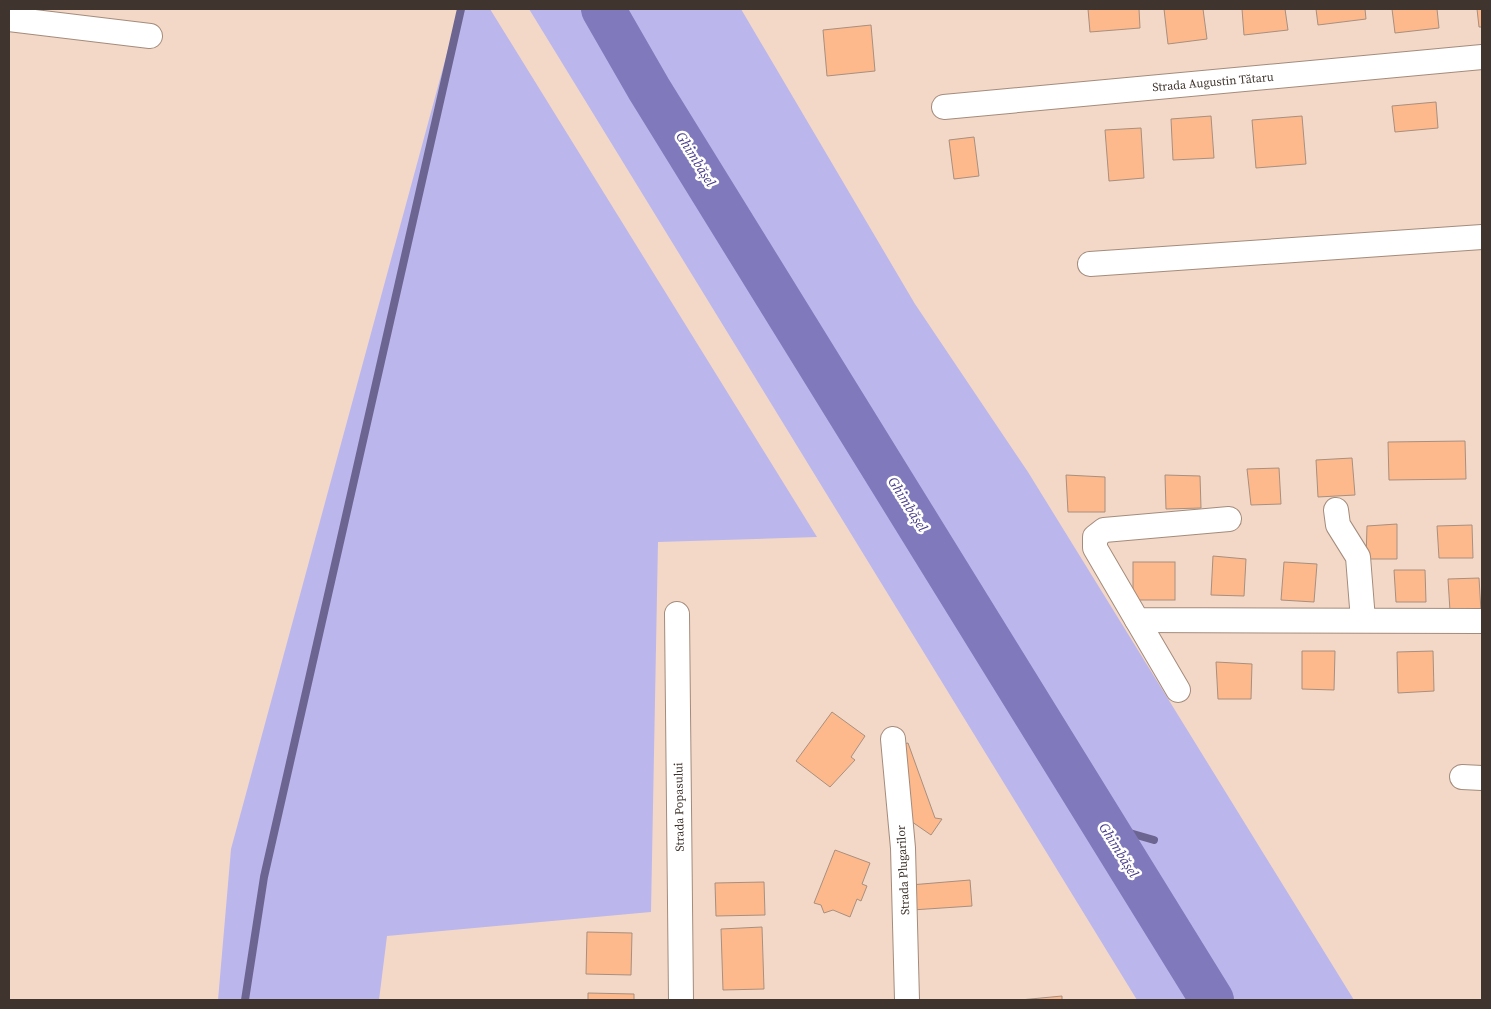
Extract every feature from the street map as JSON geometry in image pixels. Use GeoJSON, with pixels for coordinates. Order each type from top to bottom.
{"type":"FeatureCollection","features":[{"type":"Feature","properties":{"kind":"street"},"geometry":{"type":"LineString","coordinates":[[9,19],[150,36]]}},
{"type":"Feature","properties":{"kind":"street","name":"Strada Augustin Tătaru"},"geometry":{"type":"LineString","coordinates":[[944,107],[1482,57]]}},
{"type":"Feature","properties":{"kind":"street"},"geometry":{"type":"LineString","coordinates":[[1090,264],[1482,237]]}},
{"type":"Feature","properties":{"kind":"street"},"geometry":{"type":"LineString","coordinates":[[1336,510],[1338,525],[1358,557],[1363,620]]}},
{"type":"Feature","properties":{"kind":"street"},"geometry":{"type":"LineString","coordinates":[[1178,690],[1095,548],[1095,537],[1104,530],[1230,519]]}},
{"type":"Feature","properties":{"kind":"street","name":"Strada Popasului"},"geometry":{"type":"LineString","coordinates":[[677,614],[681,1000]]}},
{"type":"Feature","properties":{"kind":"street"},"geometry":{"type":"LineString","coordinates":[[1136,620],[1482,621]]}},
{"type":"Feature","properties":{"kind":"street","name":"Strada Plugarilor"},"geometry":{"type":"LineString","coordinates":[[893,740],[903,848],[907,1000]]}},
{"type":"Feature","properties":{"kind":"shaded area"},"geometry":{"type":"Polygon","coordinates":[[[459,9],[490,9],[817,537],[658,542],[651,912],[387,936],[379,1000],[218,1000],[231,849],[459,9]]]}},
{"type":"Feature","properties":{"kind":"shaded area"},"geometry":{"type":"Polygon","coordinates":[[[529,9],[741,9],[915,304],[1028,472],[1354,1000],[1137,1000],[529,9]]]}},
{"type":"Feature","properties":{"kind":"building"},"geometry":{"type":"Polygon","coordinates":[[[1088,9],[1139,9],[1140,28],[1090,32],[1088,9]]]}},
{"type":"Feature","properties":{"kind":"building"},"geometry":{"type":"Polygon","coordinates":[[[1164,9],[1203,9],[1207,39],[1168,44],[1164,9]]]}},
{"type":"Feature","properties":{"kind":"building"},"geometry":{"type":"Polygon","coordinates":[[[1242,9],[1285,9],[1288,30],[1244,35],[1242,9]]]}},
{"type":"Feature","properties":{"kind":"building"},"geometry":{"type":"Polygon","coordinates":[[[1316,9],[1365,9],[1366,19],[1318,25],[1316,9]]]}},
{"type":"Feature","properties":{"kind":"building"},"geometry":{"type":"Polygon","coordinates":[[[1392,9],[1437,9],[1439,28],[1395,33],[1392,9]]]}},
{"type":"Feature","properties":{"kind":"building"},"geometry":{"type":"Polygon","coordinates":[[[1477,9],[1482,9],[1482,27],[1479,27],[1477,9]]]}},
{"type":"Feature","properties":{"kind":"building"},"geometry":{"type":"Polygon","coordinates":[[[871,25],[875,71],[827,76],[823,30],[871,25]]]}},
{"type":"Feature","properties":{"kind":"building"},"geometry":{"type":"Polygon","coordinates":[[[1436,102],[1438,128],[1395,132],[1392,106],[1436,102]]]}},
{"type":"Feature","properties":{"kind":"building"},"geometry":{"type":"Polygon","coordinates":[[[1211,116],[1214,158],[1173,160],[1171,119],[1211,116]]]}},
{"type":"Feature","properties":{"kind":"building"},"geometry":{"type":"Polygon","coordinates":[[[1302,116],[1306,164],[1256,168],[1252,120],[1302,116]]]}},
{"type":"Feature","properties":{"kind":"building"},"geometry":{"type":"Polygon","coordinates":[[[1141,128],[1144,178],[1109,181],[1105,130],[1141,128]]]}},
{"type":"Feature","properties":{"kind":"building"},"geometry":{"type":"Polygon","coordinates":[[[974,137],[979,176],[954,179],[949,140],[974,137]]]}},
{"type":"Feature","properties":{"kind":"building"},"geometry":{"type":"Polygon","coordinates":[[[1465,441],[1466,479],[1389,480],[1388,442],[1465,441]]]}},
{"type":"Feature","properties":{"kind":"building"},"geometry":{"type":"Polygon","coordinates":[[[1352,458],[1355,495],[1318,497],[1316,460],[1352,458]]]}},
{"type":"Feature","properties":{"kind":"building"},"geometry":{"type":"Polygon","coordinates":[[[1279,468],[1281,504],[1251,505],[1247,469],[1279,468]]]}},
{"type":"Feature","properties":{"kind":"building"},"geometry":{"type":"Polygon","coordinates":[[[1066,475],[1105,477],[1105,512],[1068,512],[1066,475]]]}},
{"type":"Feature","properties":{"kind":"building"},"geometry":{"type":"Polygon","coordinates":[[[1165,475],[1200,476],[1201,508],[1166,509],[1165,475]]]}},
{"type":"Feature","properties":{"kind":"building"},"geometry":{"type":"Polygon","coordinates":[[[1397,524],[1397,559],[1366,559],[1367,526],[1397,524]]]}},
{"type":"Feature","properties":{"kind":"building"},"geometry":{"type":"Polygon","coordinates":[[[1472,525],[1473,558],[1439,558],[1437,526],[1472,525]]]}},
{"type":"Feature","properties":{"kind":"building"},"geometry":{"type":"Polygon","coordinates":[[[1213,556],[1246,559],[1244,596],[1211,595],[1213,556]]]}},
{"type":"Feature","properties":{"kind":"building"},"geometry":{"type":"Polygon","coordinates":[[[1133,562],[1175,562],[1175,600],[1133,600],[1133,562]]]}},
{"type":"Feature","properties":{"kind":"building"},"geometry":{"type":"Polygon","coordinates":[[[1284,562],[1317,564],[1314,602],[1281,600],[1284,562]]]}},
{"type":"Feature","properties":{"kind":"building"},"geometry":{"type":"Polygon","coordinates":[[[1394,570],[1425,570],[1426,602],[1396,602],[1394,570]]]}},
{"type":"Feature","properties":{"kind":"building"},"geometry":{"type":"Polygon","coordinates":[[[1479,578],[1481,611],[1450,611],[1448,579],[1479,578]]]}},
{"type":"Feature","properties":{"kind":"building"},"geometry":{"type":"Polygon","coordinates":[[[1302,651],[1335,651],[1334,690],[1302,689],[1302,651]]]}},
{"type":"Feature","properties":{"kind":"building"},"geometry":{"type":"Polygon","coordinates":[[[1433,651],[1434,691],[1398,693],[1397,652],[1433,651]]]}},
{"type":"Feature","properties":{"kind":"building"},"geometry":{"type":"Polygon","coordinates":[[[1216,662],[1252,664],[1251,699],[1218,699],[1216,662]]]}},
{"type":"Feature","properties":{"kind":"building"},"geometry":{"type":"Polygon","coordinates":[[[832,712],[865,736],[851,757],[855,760],[830,787],[796,761],[832,712]]]}},
{"type":"Feature","properties":{"kind":"building"},"geometry":{"type":"Polygon","coordinates":[[[908,743],[935,818],[942,819],[931,835],[905,817],[898,745],[908,743]]]}},
{"type":"Feature","properties":{"kind":"building"},"geometry":{"type":"Polygon","coordinates":[[[835,850],[870,863],[862,884],[867,886],[861,901],[857,899],[850,917],[833,910],[824,913],[821,905],[814,903],[835,850]]]}},
{"type":"Feature","properties":{"kind":"building"},"geometry":{"type":"Polygon","coordinates":[[[970,880],[972,906],[912,910],[910,885],[970,880]]]}},
{"type":"Feature","properties":{"kind":"building"},"geometry":{"type":"Polygon","coordinates":[[[764,882],[765,915],[716,916],[715,883],[764,882]]]}},
{"type":"Feature","properties":{"kind":"building"},"geometry":{"type":"Polygon","coordinates":[[[762,927],[764,989],[723,990],[721,929],[762,927]]]}},
{"type":"Feature","properties":{"kind":"building"},"geometry":{"type":"Polygon","coordinates":[[[587,932],[632,933],[631,975],[586,974],[587,932]]]}},
{"type":"Feature","properties":{"kind":"building"},"geometry":{"type":"Polygon","coordinates":[[[588,993],[634,994],[634,1000],[588,1000],[588,993]]]}},
{"type":"Feature","properties":{"kind":"building"},"geometry":{"type":"Polygon","coordinates":[[[1062,996],[1062,1000],[1020,1000],[1062,996]]]}},
{"type":"Feature","properties":{"kind":"waterway"},"geometry":{"type":"LineString","coordinates":[[245,1000],[264,877],[461,9]]}},
{"type":"Feature","properties":{"kind":"waterway","name":"Ghimbășel"},"geometry":{"type":"LineString","coordinates":[[603,9],[649,89],[1212,1000]]}},
{"type":"Feature","properties":{"kind":"waterway"},"geometry":{"type":"LineString","coordinates":[[1102,825],[1154,840]]}}]}
